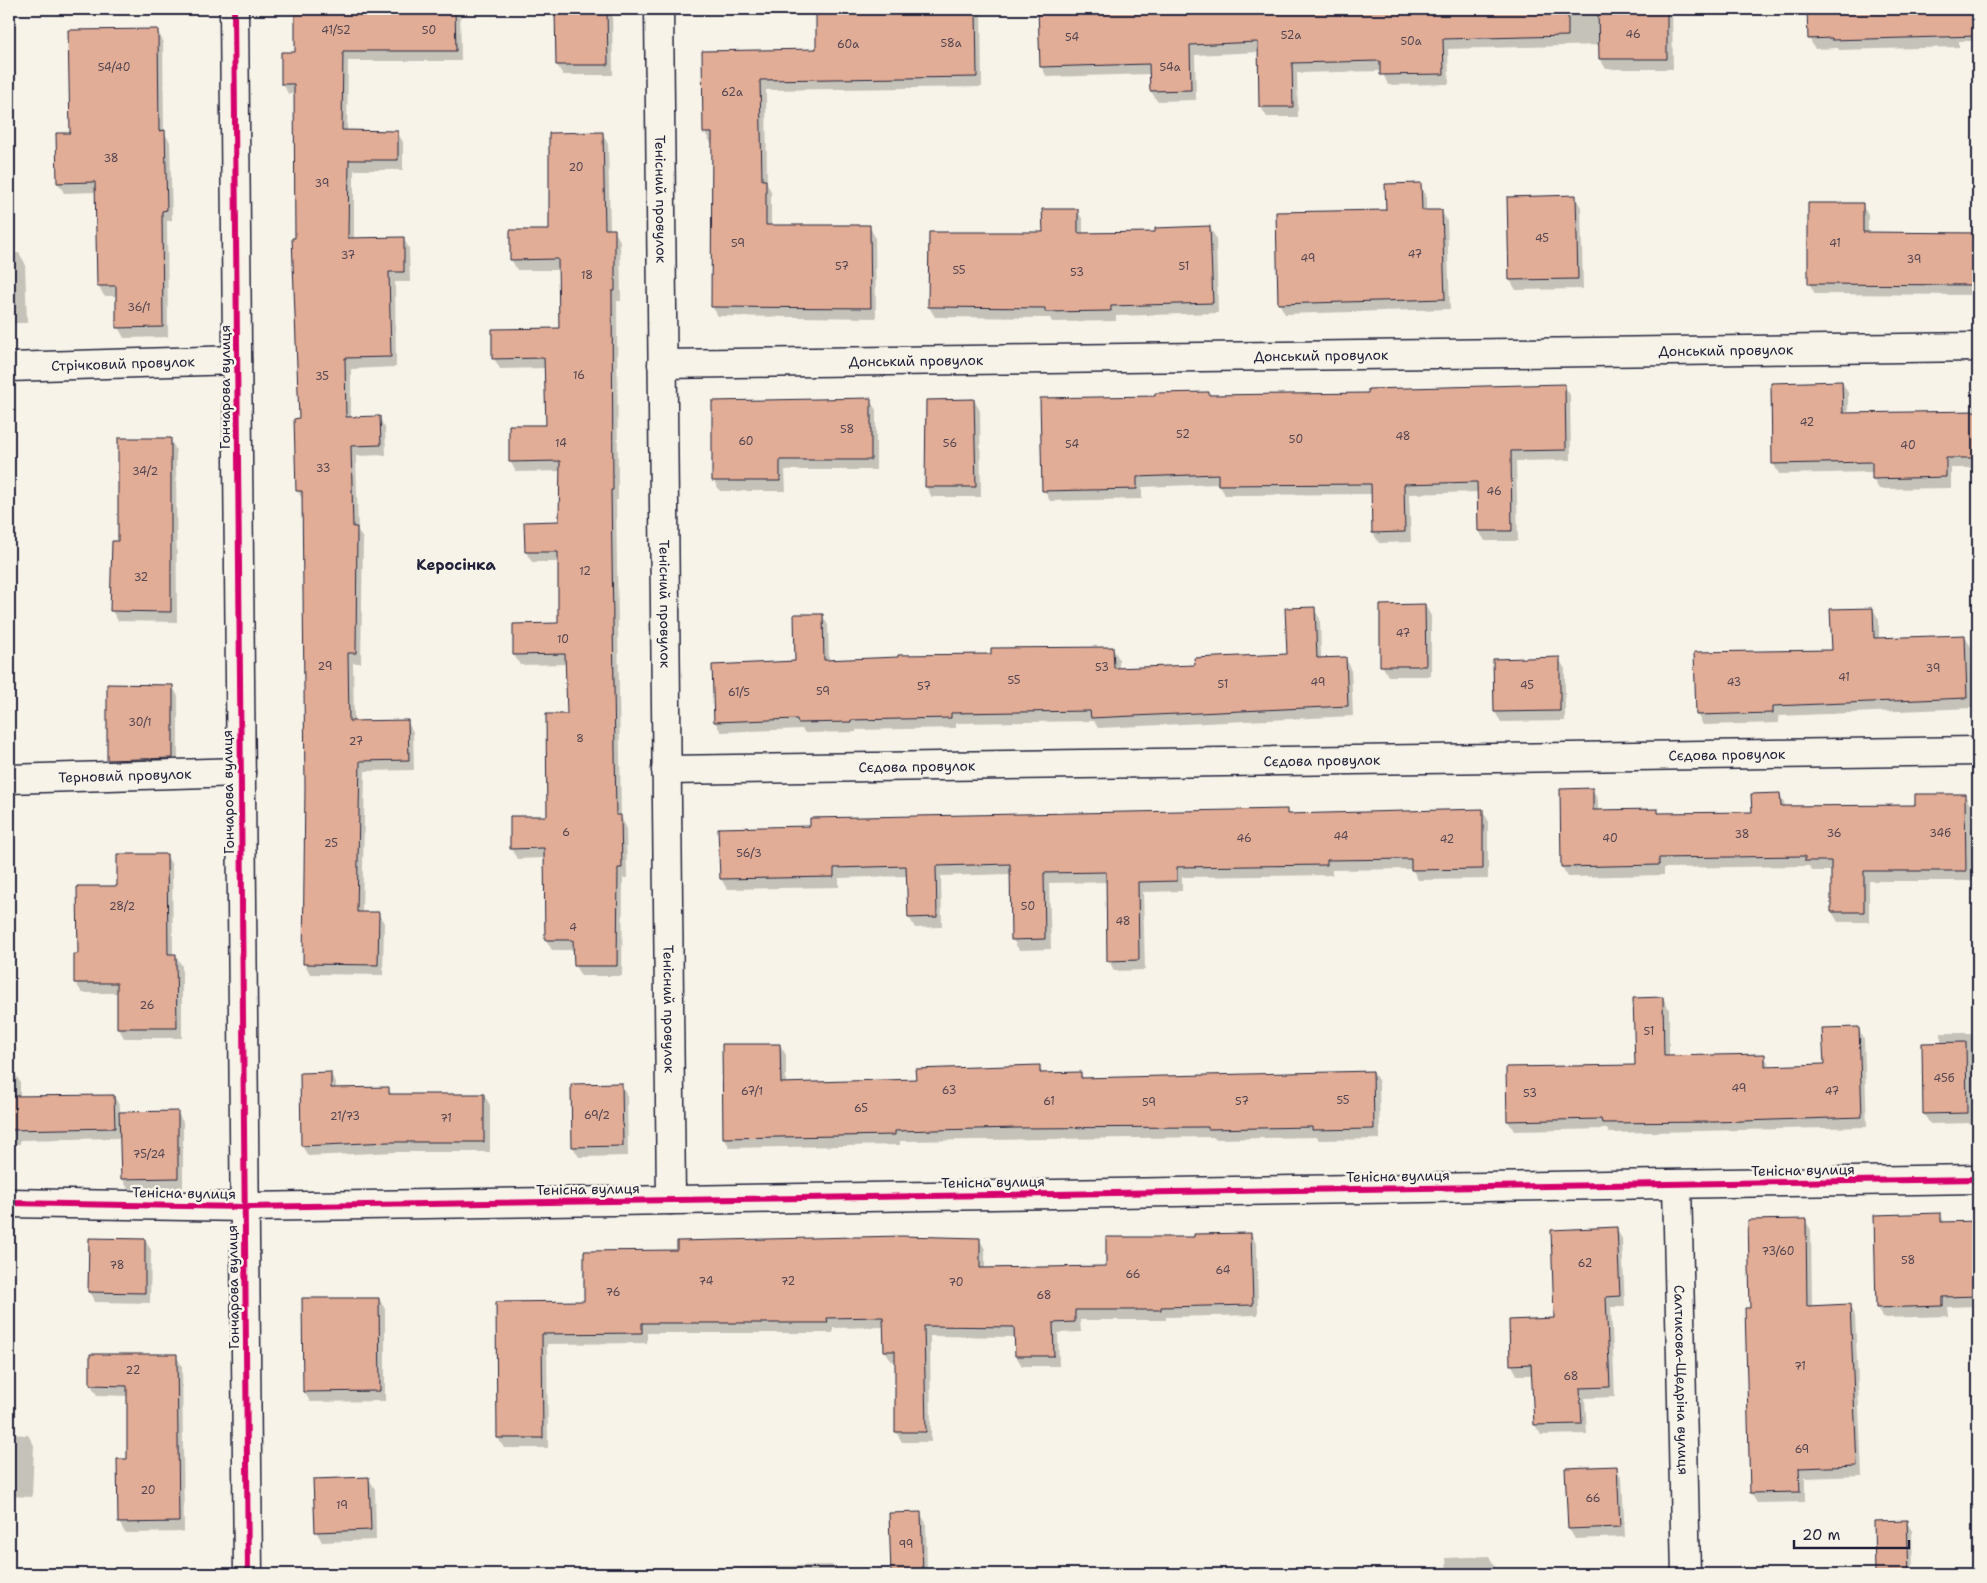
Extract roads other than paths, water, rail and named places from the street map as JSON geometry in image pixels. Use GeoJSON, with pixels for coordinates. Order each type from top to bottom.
{"type":"FeatureCollection","features":[{"type":"Feature","properties":{"kind":"street","name":"Гончарова вулиця"},"geometry":{"type":"LineString","coordinates":[[234,9],[248,1574]]}},
{"type":"Feature","properties":{"kind":"street","name":"Тенісний провулок"},"geometry":{"type":"LineString","coordinates":[[659,9],[670,1200]]}},
{"type":"Feature","properties":{"kind":"street","name":"Донський провулок"},"geometry":{"type":"LineString","coordinates":[[662,364],[1978,347]]}},
{"type":"Feature","properties":{"kind":"street","name":"Стрічковий провулок"},"geometry":{"type":"LineString","coordinates":[[9,367],[237,360]]}},
{"type":"Feature","properties":{"kind":"street","name":"Сєдова провулок"},"geometry":{"type":"LineString","coordinates":[[666,770],[1978,750]]}},
{"type":"Feature","properties":{"kind":"street","name":"Терновий провулок"},"geometry":{"type":"LineString","coordinates":[[9,779],[241,772]]}},
{"type":"Feature","properties":{"kind":"street","name":"Тенісна вулиця"},"geometry":{"type":"LineString","coordinates":[[9,1203],[245,1207],[1978,1179]]}},
{"type":"Feature","properties":{"kind":"street","name":"Салтикова-Щедріна вулиця"},"geometry":{"type":"LineString","coordinates":[[1677,1184],[1686,1574]]}},
{"type":"Feature","properties":{"kind":"district","name":"Керосінка"},"geometry":{"type":"Point","coordinates":[456,565]}}]}
